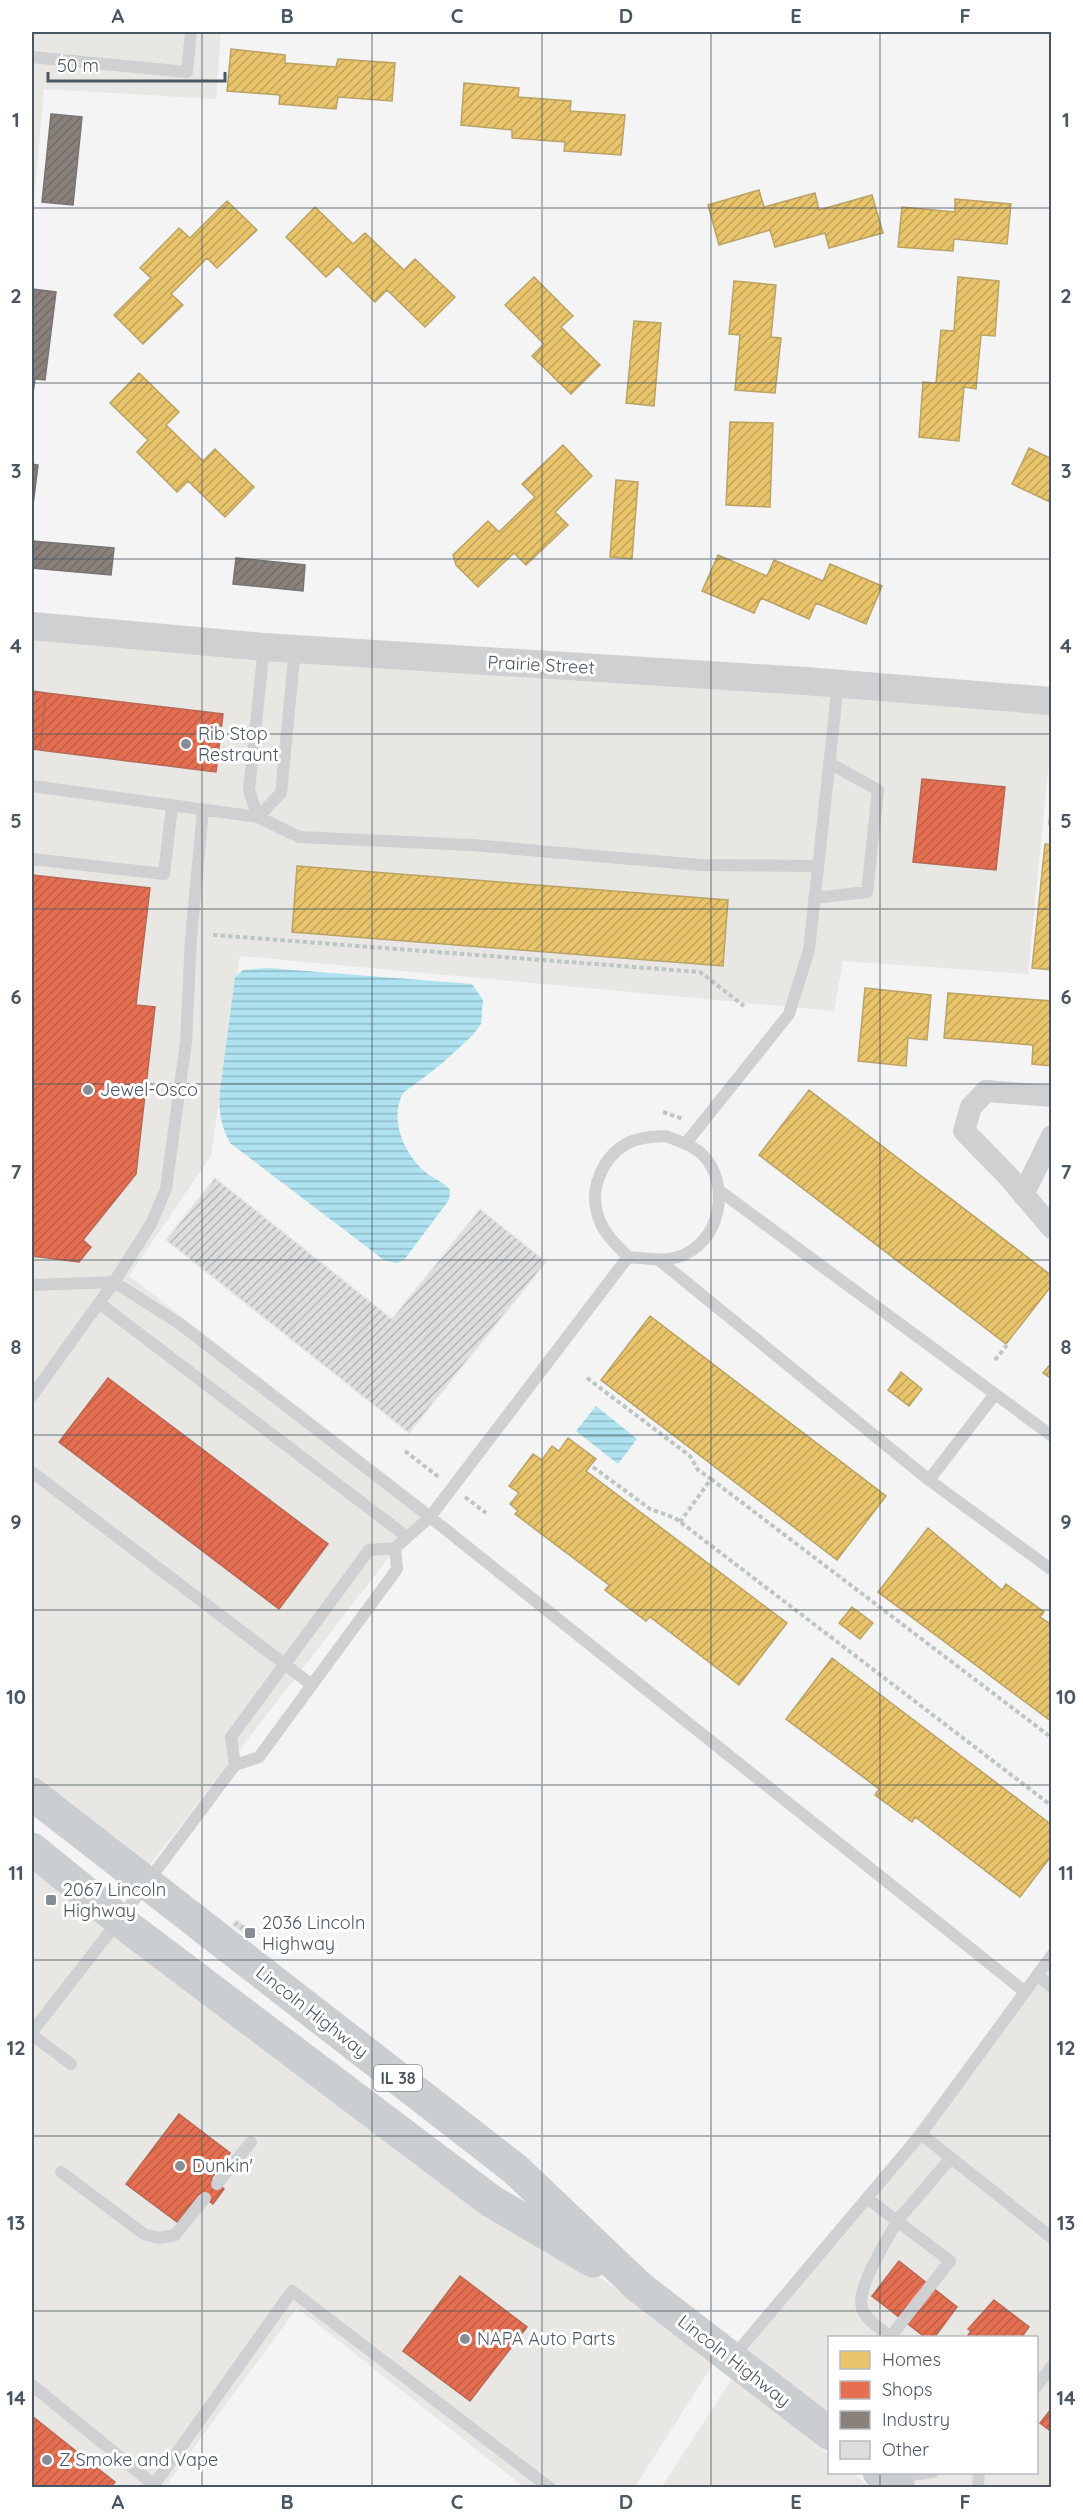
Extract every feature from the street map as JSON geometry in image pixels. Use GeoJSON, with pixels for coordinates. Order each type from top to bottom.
{"type":"FeatureCollection","features":[{"type":"Feature","properties":{"kind":"main road","name":"Lincoln Highway"},"geometry":{"type":"LineString","coordinates":[[32,1794],[515,2169],[639,2287],[828,2432]]}},
{"type":"Feature","properties":{"kind":"main road","name":"Lincoln Highway"},"geometry":{"type":"LineString","coordinates":[[32,1850],[119,1920],[491,2201],[639,2287]]}},
{"type":"Feature","properties":{"kind":"street","name":"Prairie Street"},"geometry":{"type":"LineString","coordinates":[[32,626],[295,649],[838,684],[1052,701]]}},
{"type":"Feature","properties":{"kind":"street"},"geometry":{"type":"LineString","coordinates":[[1052,1096],[986,1091],[971,1107],[964,1131],[1052,1228]]}},
{"type":"Feature","properties":{"kind":"street"},"geometry":{"type":"LineString","coordinates":[[1023,1195],[1052,1136]]}},
{"type":"Feature","properties":{"kind":"lane"},"geometry":{"type":"LineString","coordinates":[[32,57],[187,72],[191,32]]}},
{"type":"Feature","properties":{"kind":"lane"},"geometry":{"type":"LineString","coordinates":[[258,817],[249,789],[264,646]]}},
{"type":"Feature","properties":{"kind":"lane"},"geometry":{"type":"LineString","coordinates":[[258,817],[281,793],[295,649]]}},
{"type":"Feature","properties":{"kind":"lane"},"geometry":{"type":"LineString","coordinates":[[686,1143],[789,1014],[809,950],[838,684]]}},
{"type":"Feature","properties":{"kind":"lane"},"geometry":{"type":"LineString","coordinates":[[814,898],[867,892],[877,802],[878,790],[829,763]]}},
{"type":"Feature","properties":{"kind":"lane"},"geometry":{"type":"LineString","coordinates":[[32,786],[258,817],[299,837],[472,845],[700,865],[818,866]]}},
{"type":"Feature","properties":{"kind":"lane"},"geometry":{"type":"LineString","coordinates":[[32,859],[164,874],[172,806]]}},
{"type":"Feature","properties":{"kind":"lane"},"geometry":{"type":"LineString","coordinates":[[32,1396],[114,1282],[151,1224],[166,1189],[186,1042],[191,938],[203,810]]}},
{"type":"Feature","properties":{"kind":"lane"},"geometry":{"type":"LineString","coordinates":[[666,1136],[686,1143],[702,1155],[708,1163],[714,1172],[720,1191],[718,1212],[710,1231],[697,1246],[679,1257],[659,1260],[628,1257],[606,1234],[597,1215],[595,1194],[599,1174],[610,1157],[626,1144],[646,1137],[666,1136]]}},
{"type":"Feature","properties":{"kind":"lane"},"geometry":{"type":"LineString","coordinates":[[720,1191],[1052,1436]]}},
{"type":"Feature","properties":{"kind":"lane"},"geometry":{"type":"LineString","coordinates":[[235,1765],[231,1737],[369,1550],[395,1548],[430,1517],[628,1257]]}},
{"type":"Feature","properties":{"kind":"lane"},"geometry":{"type":"LineString","coordinates":[[659,1260],[929,1480],[1052,1570]]}},
{"type":"Feature","properties":{"kind":"lane"},"geometry":{"type":"LineString","coordinates":[[33,1288],[114,1282],[180,1324],[430,1517],[1023,1991]]}},
{"type":"Feature","properties":{"kind":"lane"},"geometry":{"type":"LineString","coordinates":[[99,1303],[407,1538]]}},
{"type":"Feature","properties":{"kind":"lane"},"geometry":{"type":"LineString","coordinates":[[929,1480],[995,1394]]}},
{"type":"Feature","properties":{"kind":"lane"},"geometry":{"type":"LineString","coordinates":[[32,1472],[312,1685]]}},
{"type":"Feature","properties":{"kind":"lane"},"geometry":{"type":"LineString","coordinates":[[71,2064],[32,2033],[235,1765],[259,1757],[397,1569],[395,1548]]}},
{"type":"Feature","properties":{"kind":"lane"},"geometry":{"type":"LineString","coordinates":[[731,2359],[921,2134],[1023,1991],[1052,1955]]}},
{"type":"Feature","properties":{"kind":"lane"},"geometry":{"type":"LineString","coordinates":[[1036,1975],[1052,1987]]}},
{"type":"Feature","properties":{"kind":"lane"},"geometry":{"type":"LineString","coordinates":[[921,2134],[1052,2238]]}},
{"type":"Feature","properties":{"kind":"lane"},"geometry":{"type":"LineString","coordinates":[[217,2184],[251,2142]]}},
{"type":"Feature","properties":{"kind":"lane"},"geometry":{"type":"LineString","coordinates":[[891,2336],[872,2322],[863,2310],[861,2297],[897,2221],[951,2158]]}},
{"type":"Feature","properties":{"kind":"lane"},"geometry":{"type":"LineString","coordinates":[[61,2172],[144,2234],[159,2238],[175,2235],[205,2198]]}},
{"type":"Feature","properties":{"kind":"lane"},"geometry":{"type":"LineString","coordinates":[[867,2198],[950,2261],[893,2336]]}},
{"type":"Feature","properties":{"kind":"lane"},"geometry":{"type":"LineString","coordinates":[[32,2385],[153,2486],[292,2291],[550,2487]]}},
{"type":"Feature","properties":{"kind":"lane"},"geometry":{"type":"LineString","coordinates":[[1038,2384],[1052,2366]]}},
{"type":"Feature","properties":{"kind":"lane"},"geometry":{"type":"LineString","coordinates":[[888,2479],[920,2474]]}},
{"type":"Feature","properties":{"kind":"path"},"geometry":{"type":"LineString","coordinates":[[213,935],[700,972],[744,1006]]}},
{"type":"Feature","properties":{"kind":"path"},"geometry":{"type":"LineString","coordinates":[[995,1360],[1007,1345]]}},
{"type":"Feature","properties":{"kind":"path"},"geometry":{"type":"LineString","coordinates":[[588,1378],[690,1456],[698,1470],[1052,1737]]}},
{"type":"Feature","properties":{"kind":"path"},"geometry":{"type":"LineString","coordinates":[[593,1467],[650,1509],[680,1522],[1052,1806]]}},
{"type":"Feature","properties":{"kind":"path"},"geometry":{"type":"LineString","coordinates":[[680,1522],[711,1479]]}},
{"type":"Feature","properties":{"kind":"shaded area"},"geometry":{"type":"Polygon","coordinates":[[[32,32],[221,32],[216,99],[44,89],[32,224],[32,32]]]}},
{"type":"Feature","properties":{"kind":"shaded area"},"geometry":{"type":"Polygon","coordinates":[[[32,638],[1051,709],[1051,743],[1028,974],[843,961],[834,1011],[240,956],[211,1156],[129,1276],[428,1507],[146,1870],[32,1782],[32,638]]]}},
{"type":"Feature","properties":{"kind":"shaded area"},"geometry":{"type":"Polygon","coordinates":[[[32,1862],[715,2361],[635,2487],[524,2487],[297,2308],[165,2487],[32,2487],[32,1862]]]}},
{"type":"Feature","properties":{"kind":"shaded area"},"geometry":{"type":"Polygon","coordinates":[[[1051,1951],[1051,2487],[919,2487],[900,2474],[1038,2474],[1038,2336],[828,2336],[828,2420],[743,2356],[1051,1951]]]}},
{"type":"Feature","properties":{"kind":"shaded area"},"geometry":{"type":"Polygon","coordinates":[[[733,2377],[828,2454],[828,2474],[853,2474],[870,2487],[661,2488],[733,2377]]]}},
{"type":"Feature","properties":{"kind":"water"},"geometry":{"type":"Polygon","coordinates":[[[268,968],[472,984],[483,1000],[481,1024],[472,1036],[439,1066],[403,1093],[399,1103],[398,1124],[410,1155],[424,1171],[450,1190],[449,1200],[404,1260],[396,1263],[384,1260],[230,1143],[222,1124],[219,1098],[235,977],[243,970],[268,968]]]}},
{"type":"Feature","properties":{"kind":"water"},"geometry":{"type":"Polygon","coordinates":[[[596,1406],[637,1439],[618,1464],[576,1431],[596,1406]]]}},
{"type":"Feature","properties":{"kind":"building: Homes"},"geometry":{"type":"Polygon","coordinates":[[[231,49],[285,55],[285,63],[336,67],[338,59],[395,63],[392,101],[338,97],[336,109],[279,104],[280,95],[227,91],[231,49]]]}},
{"type":"Feature","properties":{"kind":"building: Homes"},"geometry":{"type":"Polygon","coordinates":[[[464,83],[519,88],[518,97],[571,101],[570,111],[625,115],[621,155],[564,151],[565,142],[512,138],[512,130],[461,125],[464,83]]]}},
{"type":"Feature","properties":{"kind":"building: Homes"},"geometry":{"type":"Polygon","coordinates":[[[759,190],[764,207],[815,193],[819,210],[872,195],[883,233],[829,248],[825,233],[775,247],[770,230],[719,245],[708,205],[759,190]]]}},
{"type":"Feature","properties":{"kind":"building: Homes"},"geometry":{"type":"Polygon","coordinates":[[[955,199],[1011,204],[1007,244],[954,239],[953,251],[898,247],[902,207],[955,212],[955,199]]]}},
{"type":"Feature","properties":{"kind":"building: Homes"},"geometry":{"type":"Polygon","coordinates":[[[227,201],[257,230],[217,268],[207,258],[171,294],[183,305],[143,344],[114,315],[151,278],[140,268],[179,228],[190,238],[227,201]]]}},
{"type":"Feature","properties":{"kind":"building: Homes"},"geometry":{"type":"Polygon","coordinates":[[[315,207],[353,244],[365,233],[404,270],[415,259],[455,297],[425,327],[387,290],[375,302],[338,266],[326,277],[286,237],[315,207]]]}},
{"type":"Feature","properties":{"kind":"building: Homes"},"geometry":{"type":"Polygon","coordinates":[[[534,277],[573,316],[561,327],[600,365],[571,394],[532,356],[544,344],[505,305],[534,277]]]}},
{"type":"Feature","properties":{"kind":"building: Homes"},"geometry":{"type":"Polygon","coordinates":[[[958,277],[999,281],[995,336],[981,335],[976,389],[964,387],[959,441],[919,437],[923,382],[936,383],[941,330],[954,331],[958,277]]]}},
{"type":"Feature","properties":{"kind":"building: Homes"},"geometry":{"type":"Polygon","coordinates":[[[734,281],[776,285],[771,337],[781,338],[775,393],[735,390],[740,335],[729,334],[734,281]]]}},
{"type":"Feature","properties":{"kind":"building: Homes"},"geometry":{"type":"Polygon","coordinates":[[[634,321],[661,323],[654,406],[626,403],[634,321]]]}},
{"type":"Feature","properties":{"kind":"building: Homes"},"geometry":{"type":"Polygon","coordinates":[[[139,373],[179,412],[166,425],[203,461],[215,449],[254,487],[225,517],[188,481],[177,492],[137,452],[148,440],[110,403],[139,373]]]}},
{"type":"Feature","properties":{"kind":"building: Homes"},"geometry":{"type":"Polygon","coordinates":[[[730,422],[773,423],[770,507],[726,505],[730,422]]]}},
{"type":"Feature","properties":{"kind":"building: Homes"},"geometry":{"type":"Polygon","coordinates":[[[563,445],[592,476],[555,512],[568,525],[526,565],[514,553],[478,587],[456,565],[453,555],[488,521],[499,532],[535,497],[522,484],[563,445]]]}},
{"type":"Feature","properties":{"kind":"building: Homes"},"geometry":{"type":"Polygon","coordinates":[[[1029,448],[1052,459],[1052,503],[1012,484],[1029,448]]]}},
{"type":"Feature","properties":{"kind":"building: Homes"},"geometry":{"type":"Polygon","coordinates":[[[616,480],[638,482],[632,559],[610,557],[616,480]]]}},
{"type":"Feature","properties":{"kind":"building: Homes"},"geometry":{"type":"Polygon","coordinates":[[[718,555],[767,576],[774,560],[823,581],[830,564],[882,586],[866,624],[816,603],[809,619],[761,598],[754,613],[702,591],[718,555]]]}},
{"type":"Feature","properties":{"kind":"building: Homes"},"geometry":{"type":"Polygon","coordinates":[[[1052,790],[1052,824],[1049,824],[1052,790]]]}},
{"type":"Feature","properties":{"kind":"building: Homes"},"geometry":{"type":"Polygon","coordinates":[[[1045,844],[1052,845],[1052,970],[1032,968],[1045,844]]]}},
{"type":"Feature","properties":{"kind":"building: Homes"},"geometry":{"type":"Polygon","coordinates":[[[297,866],[728,900],[723,966],[292,932],[297,866]]]}},
{"type":"Feature","properties":{"kind":"building: Homes"},"geometry":{"type":"Polygon","coordinates":[[[865,988],[931,995],[927,1040],[908,1038],[906,1066],[858,1061],[865,988]]]}},
{"type":"Feature","properties":{"kind":"building: Homes"},"geometry":{"type":"Polygon","coordinates":[[[948,993],[1052,1001],[1052,1066],[1032,1064],[1033,1045],[944,1038],[948,993]]]}},
{"type":"Feature","properties":{"kind":"building: Homes"},"geometry":{"type":"Polygon","coordinates":[[[809,1090],[1052,1276],[1052,1285],[1006,1344],[759,1155],[809,1090]]]}},
{"type":"Feature","properties":{"kind":"building: Homes"},"geometry":{"type":"Polygon","coordinates":[[[650,1316],[886,1496],[837,1560],[601,1380],[650,1316]]]}},
{"type":"Feature","properties":{"kind":"building: Homes"},"geometry":{"type":"Polygon","coordinates":[[[1052,1362],[1052,1379],[1043,1373],[1052,1362]]]}},
{"type":"Feature","properties":{"kind":"building: Homes"},"geometry":{"type":"Polygon","coordinates":[[[901,1372],[922,1389],[909,1406],[888,1390],[901,1372]]]}},
{"type":"Feature","properties":{"kind":"building: Homes"},"geometry":{"type":"Polygon","coordinates":[[[568,1438],[596,1459],[586,1471],[787,1623],[739,1685],[650,1617],[646,1621],[605,1590],[609,1585],[515,1514],[518,1511],[510,1504],[519,1493],[509,1486],[533,1454],[542,1460],[552,1446],[559,1451],[568,1438]]]}},
{"type":"Feature","properties":{"kind":"building: Homes"},"geometry":{"type":"Polygon","coordinates":[[[928,1528],[1002,1590],[1006,1584],[1044,1612],[1040,1617],[1052,1625],[1052,1722],[878,1592],[928,1528]]]}},
{"type":"Feature","properties":{"kind":"building: Homes"},"geometry":{"type":"Polygon","coordinates":[[[852,1607],[873,1623],[860,1639],[839,1623],[852,1607]]]}},
{"type":"Feature","properties":{"kind":"building: Homes"},"geometry":{"type":"Polygon","coordinates":[[[832,1658],[1052,1825],[1052,1855],[1020,1897],[915,1817],[912,1822],[875,1795],[879,1789],[786,1719],[832,1658]]]}},
{"type":"Feature","properties":{"kind":"building: Shops"},"geometry":{"type":"Polygon","coordinates":[[[32,691],[46,693],[40,750],[32,749],[32,691]]]}},
{"type":"Feature","properties":{"kind":"building: Shops"},"geometry":{"type":"Polygon","coordinates":[[[46,693],[223,714],[216,772],[40,750],[46,693]]]}},
{"type":"Feature","properties":{"kind":"building: Shops"},"geometry":{"type":"Polygon","coordinates":[[[922,779],[1005,787],[996,870],[913,862],[922,779]]]}},
{"type":"Feature","properties":{"kind":"building: Shops","name":"Jewel-Osco"},"geometry":{"type":"Polygon","coordinates":[[[32,875],[150,888],[136,1005],[155,1007],[136,1174],[83,1240],[91,1247],[79,1262],[32,1256],[32,875]]]}},
{"type":"Feature","properties":{"kind":"building: Shops"},"geometry":{"type":"Polygon","coordinates":[[[108,1378],[328,1544],[279,1609],[59,1442],[108,1378]]]}},
{"type":"Feature","properties":{"kind":"building: Shops","name":"Dunkin'"},"geometry":{"type":"Polygon","coordinates":[[[179,2114],[230,2153],[211,2179],[224,2189],[213,2204],[199,2194],[177,2222],[126,2184],[179,2114]]]}},
{"type":"Feature","properties":{"kind":"building: Shops"},"geometry":{"type":"Polygon","coordinates":[[[899,2261],[957,2307],[935,2336],[923,2336],[872,2296],[899,2261]]]}},
{"type":"Feature","properties":{"kind":"building: Shops","name":"NAPA Auto Parts"},"geometry":{"type":"Polygon","coordinates":[[[460,2276],[527,2327],[470,2401],[403,2351],[460,2276]]]}},
{"type":"Feature","properties":{"kind":"building: Shops"},"geometry":{"type":"Polygon","coordinates":[[[994,2300],[1029,2327],[1022,2336],[967,2336],[971,2331],[968,2329],[994,2300]]]}},
{"type":"Feature","properties":{"kind":"building: Shops"},"geometry":{"type":"Polygon","coordinates":[[[1052,2408],[1052,2432],[1040,2423],[1052,2408]]]}},
{"type":"Feature","properties":{"kind":"building: Shops"},"geometry":{"type":"Polygon","coordinates":[[[32,2416],[115,2482],[110,2488],[32,2488],[32,2416]]]}},
{"type":"Feature","properties":{"kind":"building: Industry"},"geometry":{"type":"Polygon","coordinates":[[[51,114],[82,117],[73,205],[42,202],[51,114]]]}},
{"type":"Feature","properties":{"kind":"building: Industry"},"geometry":{"type":"Polygon","coordinates":[[[32,289],[56,292],[45,380],[35,379],[33,393],[32,392],[32,289]]]}},
{"type":"Feature","properties":{"kind":"building: Industry"},"geometry":{"type":"Polygon","coordinates":[[[32,464],[38,465],[32,513],[32,464]]]}},
{"type":"Feature","properties":{"kind":"building: Industry"},"geometry":{"type":"Polygon","coordinates":[[[32,541],[114,548],[111,575],[32,568],[32,541]]]}},
{"type":"Feature","properties":{"kind":"building: Industry"},"geometry":{"type":"Polygon","coordinates":[[[236,558],[305,565],[303,591],[233,584],[236,558]]]}},
{"type":"Feature","properties":{"kind":"building: Other"},"geometry":{"type":"Polygon","coordinates":[[[215,1178],[392,1319],[480,1209],[546,1262],[409,1433],[166,1240],[215,1178]]]}},
{"type":"Feature","properties":{"kind":"building: Other"},"geometry":{"type":"Polygon","coordinates":[[[236,1920],[248,1928],[244,1933],[232,1925],[236,1920]]]}},
{"type":"Feature","properties":{"kind":"place","name":"Rib Stop Restraunt"},"geometry":{"type":"Point","coordinates":[186,744]}},
{"type":"Feature","properties":{"kind":"place","name":"Jewel-Osco"},"geometry":{"type":"Point","coordinates":[88,1090]}},
{"type":"Feature","properties":{"kind":"place","name":"2067 Lincoln Highway"},"geometry":{"type":"Point","coordinates":[51,1900]}},
{"type":"Feature","properties":{"kind":"place","name":"2036 Lincoln Highway"},"geometry":{"type":"Point","coordinates":[250,1933]}},
{"type":"Feature","properties":{"kind":"place","name":"Dunkin'"},"geometry":{"type":"Point","coordinates":[180,2166]}},
{"type":"Feature","properties":{"kind":"place","name":"NAPA Auto Parts"},"geometry":{"type":"Point","coordinates":[465,2339]}},
{"type":"Feature","properties":{"kind":"place","name":"Z Smoke and Vape"},"geometry":{"type":"Point","coordinates":[47,2460]}}]}
